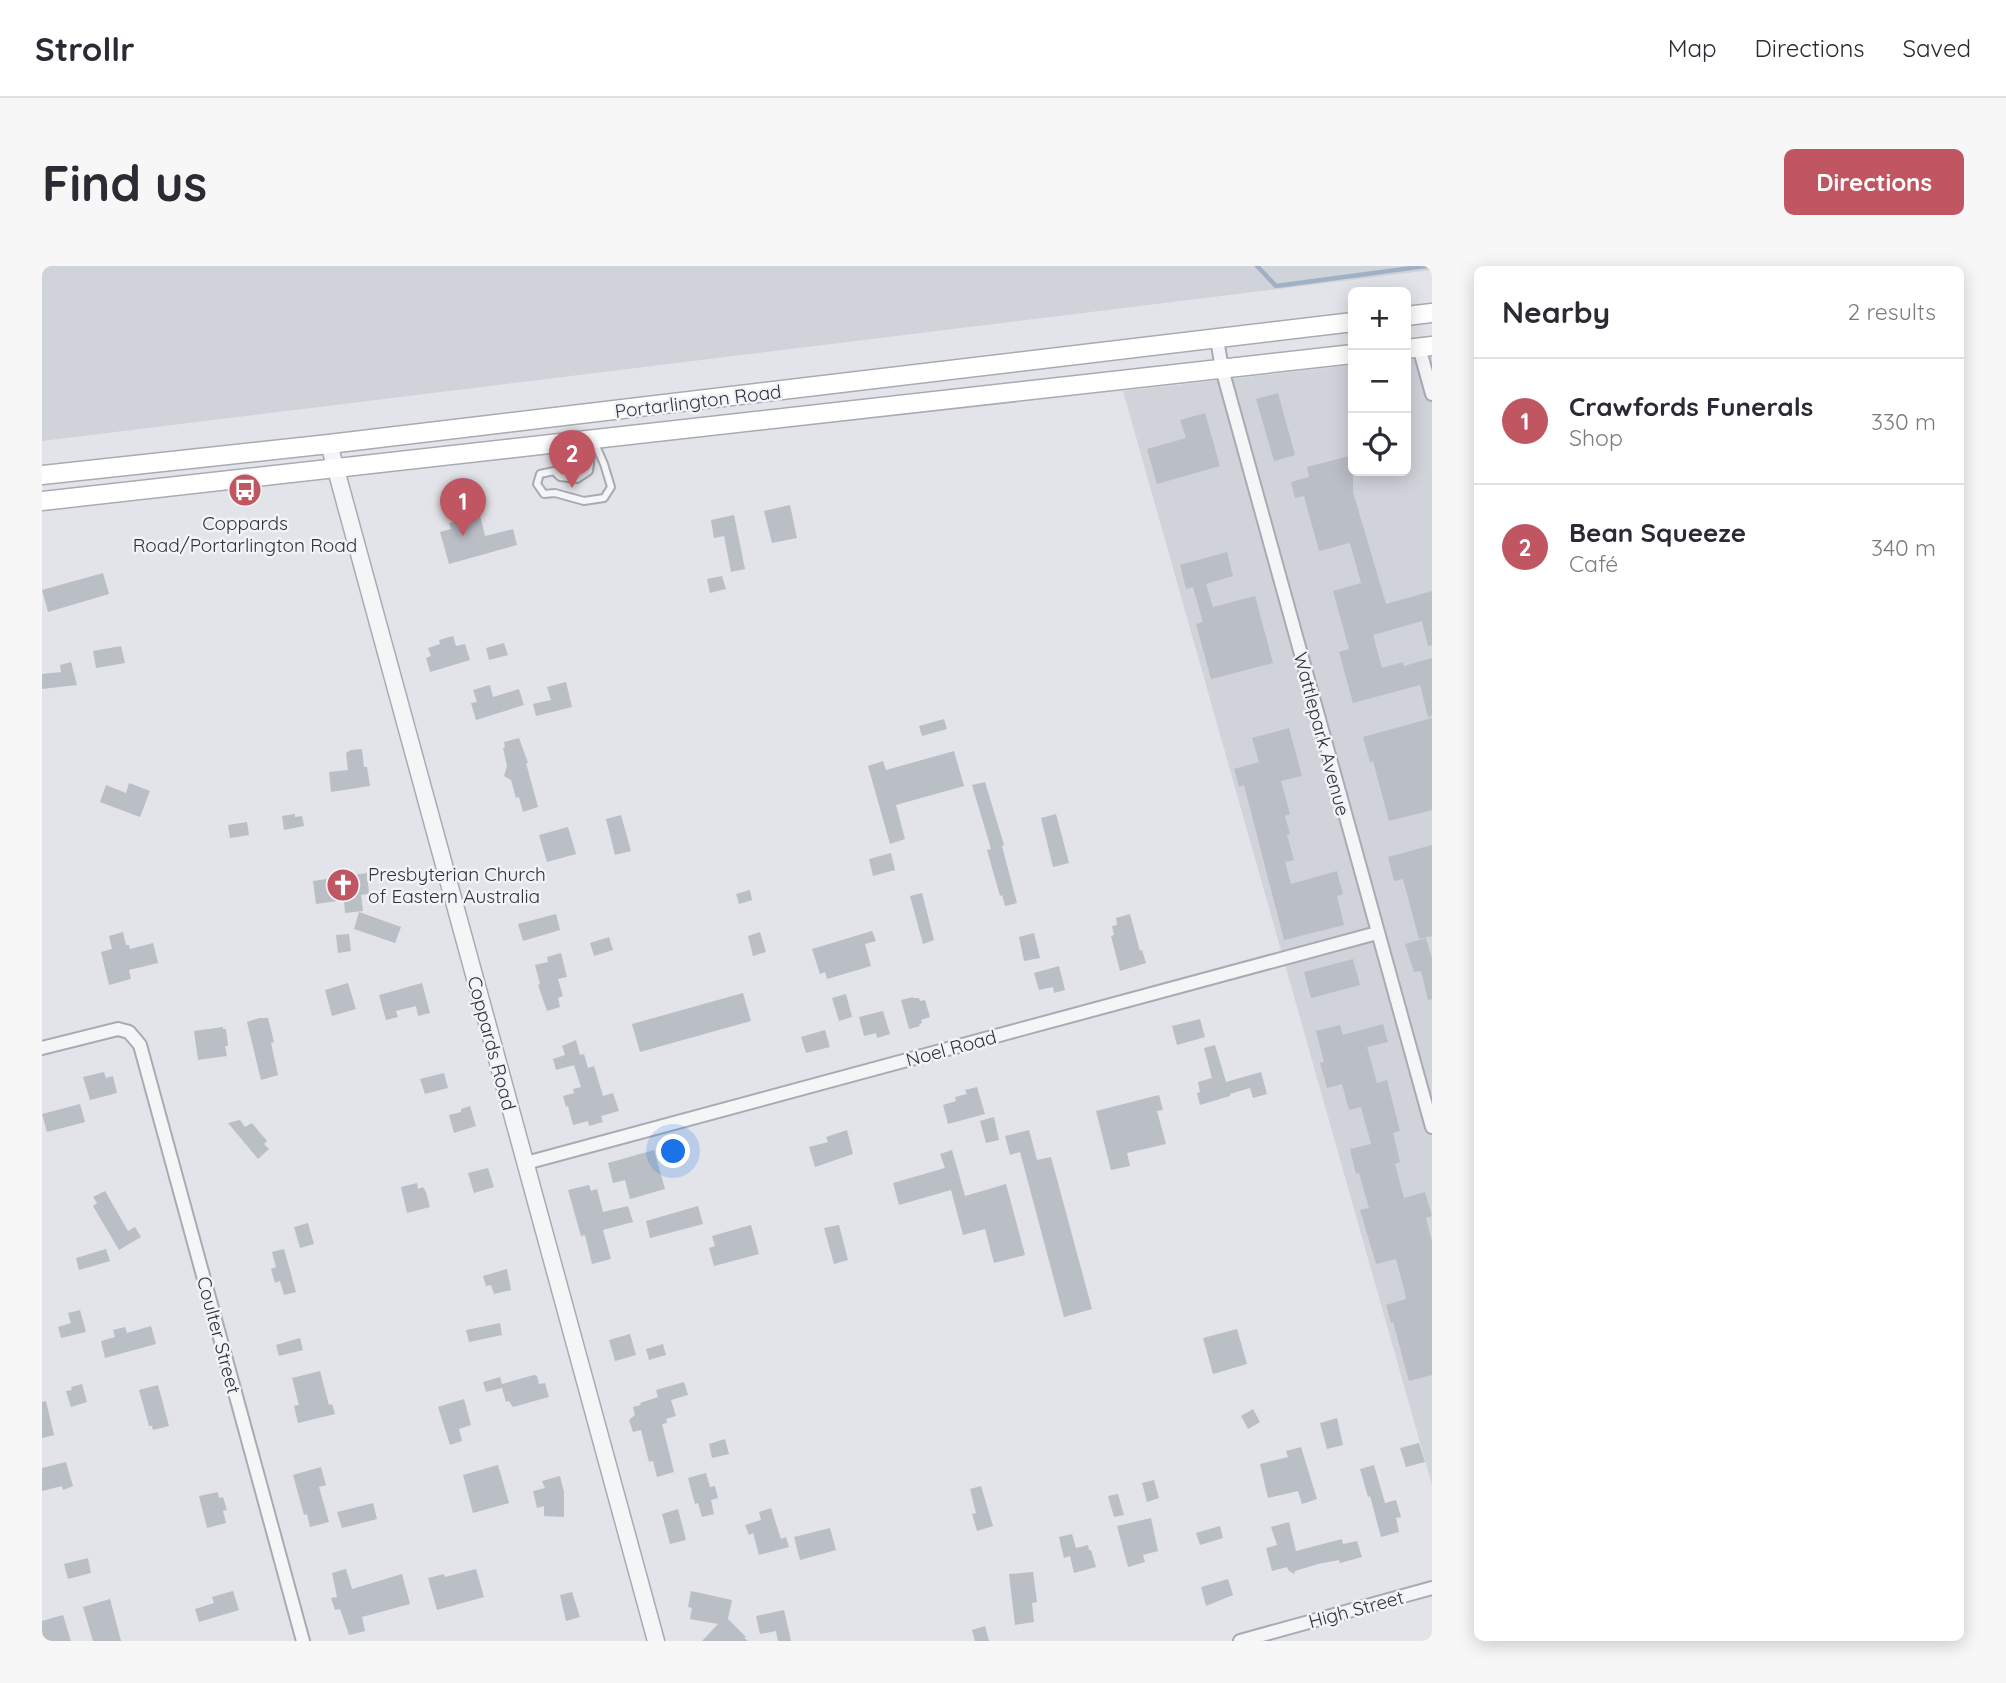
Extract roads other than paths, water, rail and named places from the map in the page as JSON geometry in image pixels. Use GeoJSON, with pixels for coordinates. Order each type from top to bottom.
{"type":"FeatureCollection","features":[{"type":"Feature","properties":{"kind":"main road"},"geometry":{"type":"LineString","coordinates":[[1411,315],[1432,313]]}},
{"type":"Feature","properties":{"kind":"main road","name":"Portarlington Road"},"geometry":{"type":"LineString","coordinates":[[42,475],[329,444],[1348,323]]}},
{"type":"Feature","properties":{"kind":"main road","name":"Portarlington Road"},"geometry":{"type":"LineString","coordinates":[[42,500],[1348,355]]}},
{"type":"Feature","properties":{"kind":"street","name":"Wattlepark Avenue"},"geometry":{"type":"LineString","coordinates":[[1217,339],[1222,369],[1432,1127]]}},
{"type":"Feature","properties":{"kind":"street"},"geometry":{"type":"LineString","coordinates":[[1419,347],[1432,394]]}},
{"type":"Feature","properties":{"kind":"street","name":"Coppards Road"},"geometry":{"type":"LineString","coordinates":[[329,444],[656,1641]]}},
{"type":"Feature","properties":{"kind":"street","name":"Noel Road"},"geometry":{"type":"LineString","coordinates":[[526,1163],[1377,933]]}},
{"type":"Feature","properties":{"kind":"street","name":"Coulter Street"},"geometry":{"type":"LineString","coordinates":[[42,1048],[122,1029],[135,1038],[141,1049],[303,1641]]}},
{"type":"Feature","properties":{"kind":"street","name":"High Street"},"geometry":{"type":"LineString","coordinates":[[1240,1641],[1432,1588]]}},
{"type":"Feature","properties":{"kind":"lane"},"geometry":{"type":"LineString","coordinates":[[593,439],[611,487],[604,498],[584,501],[555,493],[544,494],[537,484],[540,474],[554,471],[560,477],[577,479],[589,471],[593,439]]}},
{"type":"Feature","properties":{"kind":"waterway"},"geometry":{"type":"LineString","coordinates":[[1257,266],[1276,286],[1426,266]]}},
{"type":"Feature","properties":{"kind":"place","name":"Bean Squeeze"},"geometry":{"type":"Point","coordinates":[572,488]}},
{"type":"Feature","properties":{"kind":"place","name":"Coppards Road/Portarlington Road"},"geometry":{"type":"Point","coordinates":[245,490]}},
{"type":"Feature","properties":{"kind":"place","name":"Crawfords Funerals"},"geometry":{"type":"Point","coordinates":[463,536]}},
{"type":"Feature","properties":{"kind":"place","name":"Presbyterian Church of Eastern Australia"},"geometry":{"type":"Point","coordinates":[343,885]}}]}
